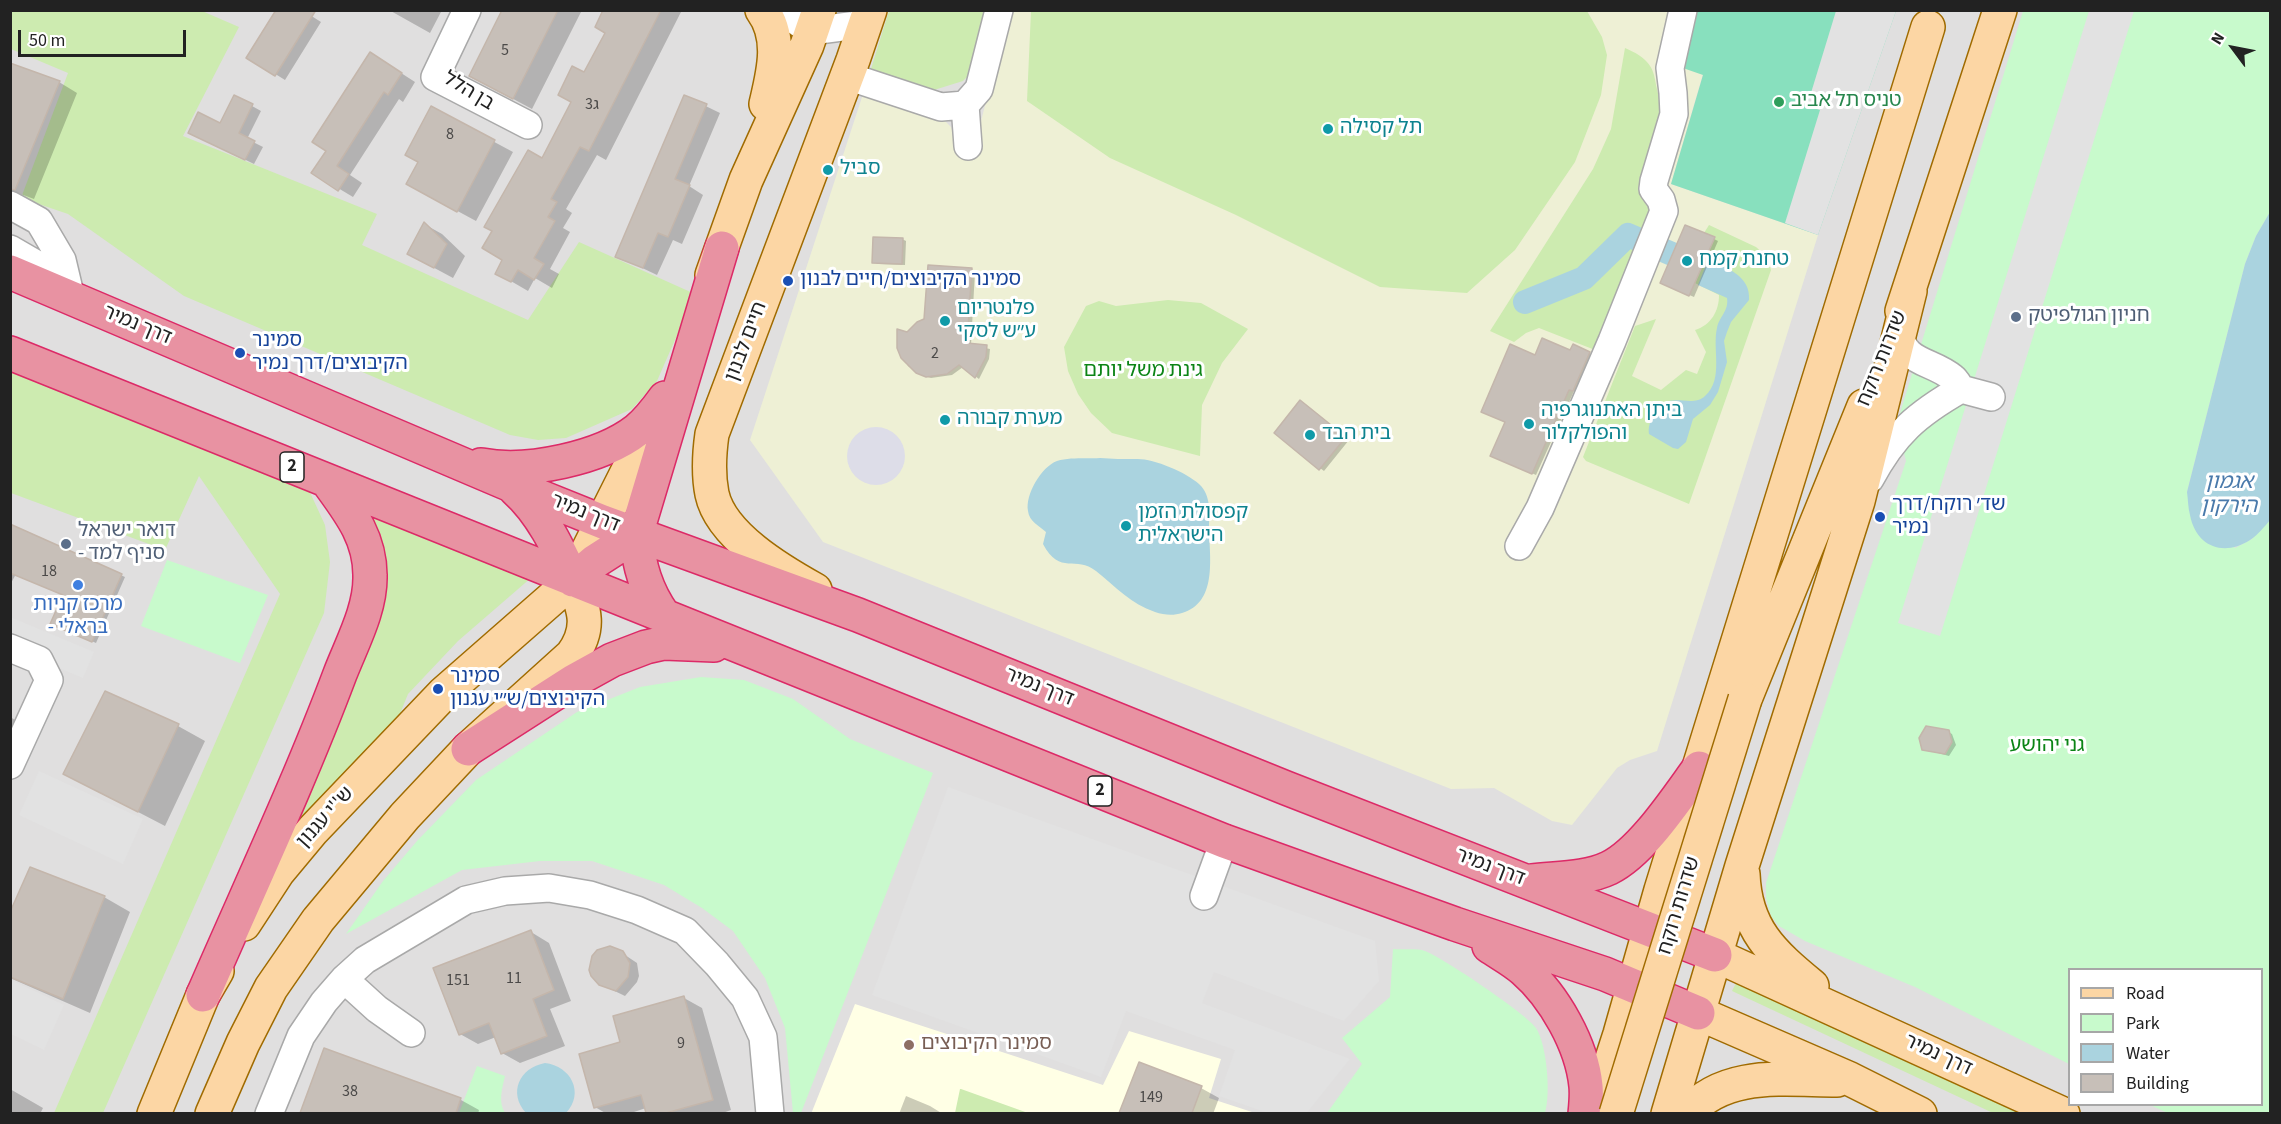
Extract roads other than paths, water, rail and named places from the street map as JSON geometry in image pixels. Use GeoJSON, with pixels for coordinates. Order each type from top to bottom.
{"type":"FeatureCollection","features":[{"type":"Feature","properties":{"kind":"highway"},"geometry":{"type":"LineString","coordinates":[[664,616],[653,601],[642,572],[636,535],[722,248]]}},
{"type":"Feature","properties":{"kind":"highway","name":"דרך נמיר"},"geometry":{"type":"LineString","coordinates":[[10,272],[67,280],[459,461],[603,522],[858,615],[1286,788],[1715,955]]}},
{"type":"Feature","properties":{"kind":"highway","name":"2"},"geometry":{"type":"LineString","coordinates":[[10,353],[1224,841],[1455,924],[1605,974],[1698,1013]]}},
{"type":"Feature","properties":{"kind":"highway"},"geometry":{"type":"LineString","coordinates":[[459,461],[487,466],[516,467],[586,455],[616,443],[637,430],[665,398]]}},
{"type":"Feature","properties":{"kind":"highway"},"geometry":{"type":"LineString","coordinates":[[203,995],[330,703],[366,607],[370,577],[368,550],[356,522],[328,482]]}},
{"type":"Feature","properties":{"kind":"highway"},"geometry":{"type":"LineString","coordinates":[[511,484],[535,510],[554,541],[573,580],[594,562],[636,535]]}},
{"type":"Feature","properties":{"kind":"highway"},"geometry":{"type":"LineString","coordinates":[[468,749],[574,681],[612,660],[646,647],[664,644],[740,647]]}},
{"type":"Feature","properties":{"kind":"highway"},"geometry":{"type":"LineString","coordinates":[[1525,882],[1583,875],[1609,868],[1639,844],[1699,768]]}},
{"type":"Feature","properties":{"kind":"highway"},"geometry":{"type":"LineString","coordinates":[[1455,924],[1522,968],[1557,1008],[1580,1059],[1586,1085],[1585,1113]]}},
{"type":"Feature","properties":{"kind":"main road"},"geometry":{"type":"LineString","coordinates":[[746,180],[776,62],[773,37],[762,10]]}},
{"type":"Feature","properties":{"kind":"main road","name":"שדרות רוקח"},"geometry":{"type":"LineString","coordinates":[[1745,699],[1910,291],[2000,10]]}},
{"type":"Feature","properties":{"kind":"main road"},"geometry":{"type":"LineString","coordinates":[[603,522],[678,370],[746,180],[821,17]]}},
{"type":"Feature","properties":{"kind":"main road","name":"חיים לבנון"},"geometry":{"type":"LineString","coordinates":[[858,615],[780,570],[747,547],[723,517],[712,497],[708,466],[712,434],[847,76],[867,17]]}},
{"type":"Feature","properties":{"kind":"main road"},"geometry":{"type":"LineString","coordinates":[[1594,1113],[1930,19]]}},
{"type":"Feature","properties":{"kind":"main road","name":"שדרות רוקח"},"geometry":{"type":"LineString","coordinates":[[1616,1113],[1745,699],[1930,19]]}},
{"type":"Feature","properties":{"kind":"main road"},"geometry":{"type":"LineString","coordinates":[[1668,1113],[1742,866],[1858,501],[1910,291]]}},
{"type":"Feature","properties":{"kind":"main road","name":"ש''י עגנון"},"geometry":{"type":"LineString","coordinates":[[154,1113],[203,995],[249,916],[278,872],[313,830],[444,693],[573,580],[603,522]]}},
{"type":"Feature","properties":{"kind":"main road"},"geometry":{"type":"LineString","coordinates":[[221,1107],[271,988],[300,944],[405,816],[468,749],[572,655],[580,645],[585,624],[583,608],[573,580]]}},
{"type":"Feature","properties":{"kind":"main road"},"geometry":{"type":"LineString","coordinates":[[1742,866],[1743,892],[1748,913],[1766,944],[1786,965],[1823,996],[1868,1023]]}},
{"type":"Feature","properties":{"kind":"main road","name":"דרך נמיר"},"geometry":{"type":"LineString","coordinates":[[1715,955],[2063,1113]]}},
{"type":"Feature","properties":{"kind":"main road"},"geometry":{"type":"LineString","coordinates":[[1698,1013],[1920,1113]]}},
{"type":"Feature","properties":{"kind":"main road"},"geometry":{"type":"LineString","coordinates":[[1687,1113],[1707,1095],[1729,1085],[1751,1080],[1850,1080]]}},
{"type":"Feature","properties":{"kind":"street","name":"בן הלל"},"geometry":{"type":"LineString","coordinates":[[466,10],[435,78],[528,125]]}},
{"type":"Feature","properties":{"kind":"street"},"geometry":{"type":"LineString","coordinates":[[779,10],[821,17],[867,17]]}},
{"type":"Feature","properties":{"kind":"street"},"geometry":{"type":"LineString","coordinates":[[847,76],[941,107],[965,105],[979,89],[999,10]]}},
{"type":"Feature","properties":{"kind":"street"},"geometry":{"type":"LineString","coordinates":[[1520,546],[1540,508],[1612,341],[1664,211],[1661,200],[1653,189],[1674,114],[1674,93],[1670,68],[1683,10]]}},
{"type":"Feature","properties":{"kind":"street"},"geometry":{"type":"LineString","coordinates":[[965,105],[968,146]]}},
{"type":"Feature","properties":{"kind":"street"},"geometry":{"type":"LineString","coordinates":[[10,206],[39,221],[67,280]]}},
{"type":"Feature","properties":{"kind":"street"},"geometry":{"type":"LineString","coordinates":[[10,225],[67,280]]}},
{"type":"Feature","properties":{"kind":"street"},"geometry":{"type":"LineString","coordinates":[[10,249],[67,280]]}},
{"type":"Feature","properties":{"kind":"street"},"geometry":{"type":"LineString","coordinates":[[1899,330],[1903,347],[1910,355],[1954,378],[1961,389],[1991,397]]}},
{"type":"Feature","properties":{"kind":"street"},"geometry":{"type":"LineString","coordinates":[[1858,501],[1893,440],[1934,404],[1961,389]]}},
{"type":"Feature","properties":{"kind":"street"},"geometry":{"type":"LineString","coordinates":[[10,648],[39,660],[49,680],[10,765]]}},
{"type":"Feature","properties":{"kind":"street"},"geometry":{"type":"LineString","coordinates":[[1204,896],[1224,841]]}},
{"type":"Feature","properties":{"kind":"street"},"geometry":{"type":"LineString","coordinates":[[269,1113],[301,1036],[324,1002],[365,960],[466,900],[505,891],[549,888],[590,895],[628,907],[685,931],[717,964],[745,998],[763,1037],[770,1113]]}},
{"type":"Feature","properties":{"kind":"street"},"geometry":{"type":"LineString","coordinates":[[344,979],[377,1009],[411,1033]]}},
{"type":"Feature","properties":{"kind":"water","name":"אגמון הירקון"},"geometry":{"type":"Polygon","coordinates":[[[2270,212],[2270,520],[2250,540],[2230,548],[2221,548],[2212,546],[2198,535],[2190,515],[2187,492],[2245,264],[2256,236],[2270,212]]]}},
{"type":"Feature","properties":{"kind":"water"},"geometry":{"type":"Polygon","coordinates":[[[1708,260],[1730,270],[1742,279],[1749,292],[1749,300],[1731,322],[1727,332],[1724,341],[1727,362],[1718,392],[1710,405],[1693,419],[1686,442],[1678,449],[1649,434],[1649,427],[1659,407],[1672,401],[1699,400],[1711,389],[1714,381],[1717,328],[1727,307],[1727,298],[1698,285],[1708,260]]]}},
{"type":"Feature","properties":{"kind":"water"},"geometry":{"type":"Polygon","coordinates":[[[1100,458],[1143,459],[1160,463],[1186,475],[1203,489],[1209,506],[1209,579],[1201,600],[1193,608],[1172,615],[1146,609],[1089,567],[1062,562],[1049,554],[1043,544],[1046,532],[1032,520],[1028,511],[1029,497],[1035,482],[1045,469],[1057,461],[1100,458]]]}},
{"type":"Feature","properties":{"kind":"water"},"geometry":{"type":"Polygon","coordinates":[[[545,1063],[562,1069],[575,1089],[572,1105],[566,1113],[526,1113],[521,1105],[517,1090],[519,1082],[529,1070],[545,1063]]]}},
{"type":"Feature","properties":{"kind":"waterway"},"geometry":{"type":"LineString","coordinates":[[1525,302],[1584,278],[1628,235],[1672,254]]}},
{"type":"Feature","properties":{"kind":"place","name":"טניס תל אביב"},"geometry":{"type":"Point","coordinates":[1779,102]}},
{"type":"Feature","properties":{"kind":"place","name":"תל קסילה"},"geometry":{"type":"Point","coordinates":[1328,129]}},
{"type":"Feature","properties":{"kind":"place","name":"סביל"},"geometry":{"type":"Point","coordinates":[828,170]}},
{"type":"Feature","properties":{"kind":"place","name":"טחנת קמח"},"geometry":{"type":"Point","coordinates":[1687,261]}},
{"type":"Feature","properties":{"kind":"place","name":"סמינר הקיבוצים/חיים לבנון"},"geometry":{"type":"Point","coordinates":[788,281]}},
{"type":"Feature","properties":{"kind":"place","name":"חניון הגולפיטק"},"geometry":{"type":"Point","coordinates":[2016,317]}},
{"type":"Feature","properties":{"kind":"place","name":"פלנטריום ע״ש לסקי"},"geometry":{"type":"Point","coordinates":[945,321]}},
{"type":"Feature","properties":{"kind":"place","name":"סמינר הקיבוצים/דרך נמיר"},"geometry":{"type":"Point","coordinates":[240,353]}},
{"type":"Feature","properties":{"kind":"place","name":"מערת קבורה"},"geometry":{"type":"Point","coordinates":[945,420]}},
{"type":"Feature","properties":{"kind":"place","name":"ביתן האתנוגרפיה והפולקלור"},"geometry":{"type":"Point","coordinates":[1529,424]}},
{"type":"Feature","properties":{"kind":"place","name":"בית הבד"},"geometry":{"type":"Point","coordinates":[1310,435]}},
{"type":"Feature","properties":{"kind":"place","name":"שד׳ רוקח/דרך נמיר"},"geometry":{"type":"Point","coordinates":[1880,517]}},
{"type":"Feature","properties":{"kind":"place","name":"קפסולת הזמן הישראלית"},"geometry":{"type":"Point","coordinates":[1126,526]}},
{"type":"Feature","properties":{"kind":"place","name":"דואר ישראל - סניף למד"},"geometry":{"type":"Point","coordinates":[66,544]}},
{"type":"Feature","properties":{"kind":"place","name":"מרכז קניות - בראלי"},"geometry":{"type":"Point","coordinates":[78,585]}},
{"type":"Feature","properties":{"kind":"place","name":"סמינר הקיבוצים/ש״י עגנון"},"geometry":{"type":"Point","coordinates":[438,689]}},
{"type":"Feature","properties":{"kind":"place","name":"סמינר הקיבוצים"},"geometry":{"type":"Point","coordinates":[909,1045]}},
{"type":"Feature","properties":{"kind":"park label","name":"גינת משל יותם"},"geometry":{"type":"Point","coordinates":[1143,372]}},
{"type":"Feature","properties":{"kind":"park label","name":"גני יהושע"},"geometry":{"type":"Point","coordinates":[2047,747]}}]}
